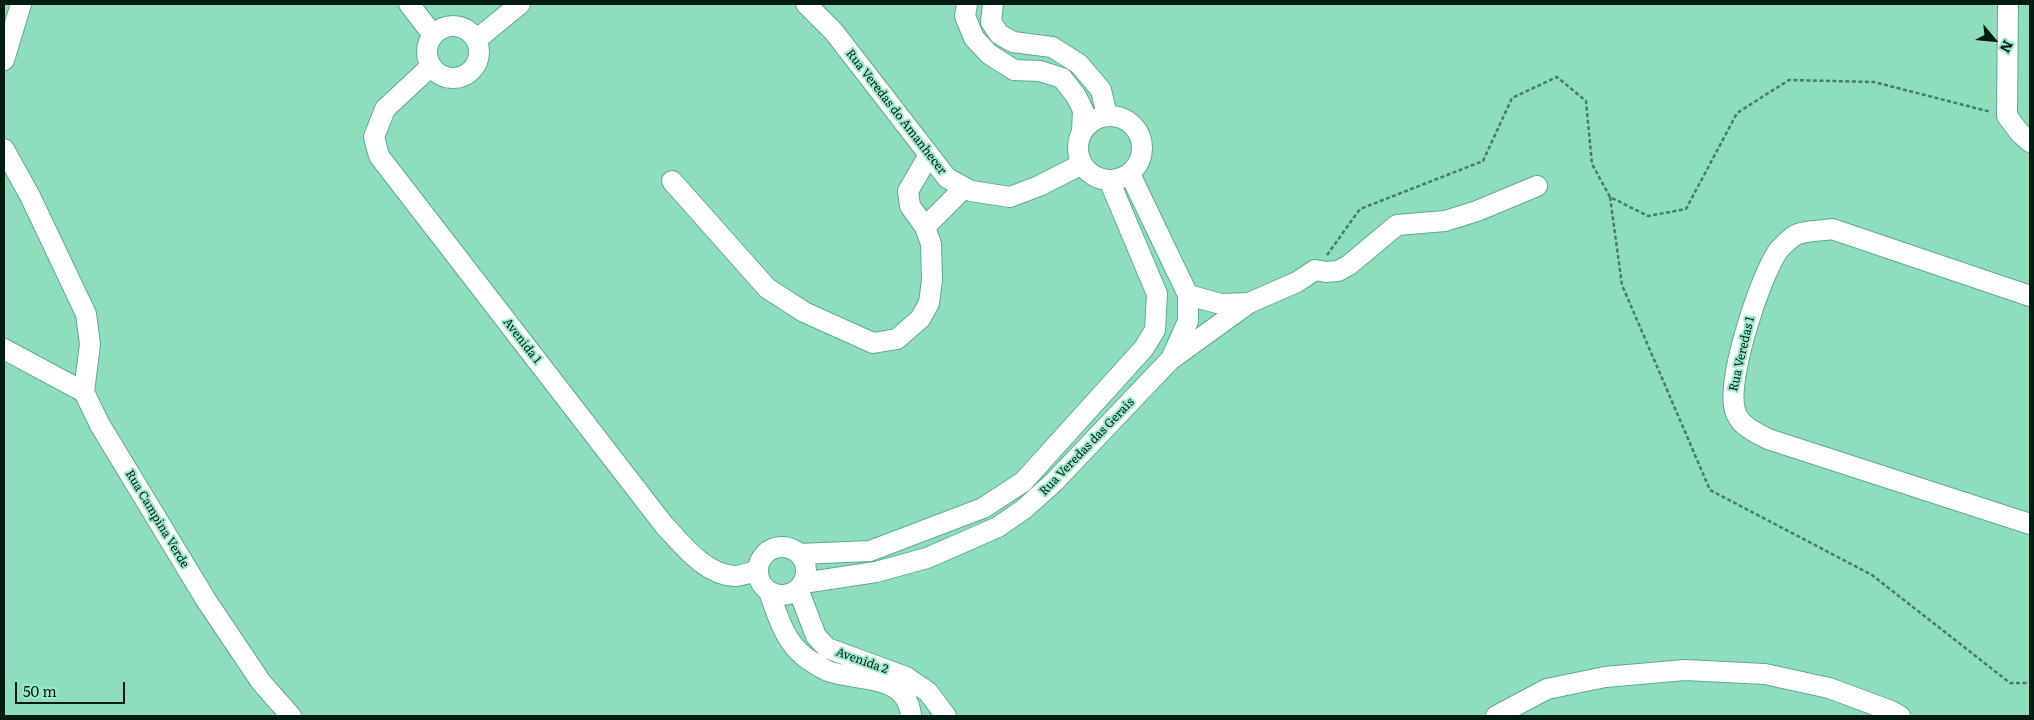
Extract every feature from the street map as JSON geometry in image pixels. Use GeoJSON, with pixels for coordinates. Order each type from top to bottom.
{"type":"FeatureCollection","features":[{"type":"Feature","properties":{"kind":"street"},"geometry":{"type":"LineString","coordinates":[[4,60],[21,4]]}},
{"type":"Feature","properties":{"kind":"street"},"geometry":{"type":"LineString","coordinates":[[409,4],[433,35]]}},
{"type":"Feature","properties":{"kind":"street"},"geometry":{"type":"LineString","coordinates":[[476,40],[520,4]]}},
{"type":"Feature","properties":{"kind":"street","name":"Rua Veredas do Amanhecer"},"geometry":{"type":"LineString","coordinates":[[806,4],[834,32],[947,178],[964,188],[971,191],[1010,197],[1039,186],[1082,164]]}},
{"type":"Feature","properties":{"kind":"street"},"geometry":{"type":"LineString","coordinates":[[967,4],[964,16],[974,38],[989,54],[1014,70],[1040,71],[1062,78],[1076,96],[1083,110],[1082,132]]}},
{"type":"Feature","properties":{"kind":"street"},"geometry":{"type":"LineString","coordinates":[[993,4],[992,22],[999,34],[1013,42],[1052,47],[1080,64],[1100,90],[1107,116]]}},
{"type":"Feature","properties":{"kind":"street"},"geometry":{"type":"LineString","coordinates":[[2008,4],[2008,116],[2018,132],[2030,142]]}},
{"type":"Feature","properties":{"kind":"street"},"geometry":{"type":"LineString","coordinates":[[447,26],[456,26],[471,33],[476,40],[479,48],[475,65],[462,77],[444,77],[431,66],[427,50],[433,35],[447,26]]}},
{"type":"Feature","properties":{"kind":"street","name":"Avenida 1"},"geometry":{"type":"LineString","coordinates":[[431,66],[385,109],[374,137],[379,156],[664,526],[698,560],[717,572],[736,576],[758,570]]}},
{"type":"Feature","properties":{"kind":"street"},"geometry":{"type":"LineString","coordinates":[[1107,116],[1126,120],[1134,126],[1140,135],[1142,155],[1138,165],[1130,174],[1120,179],[1098,178],[1089,173],[1082,164],[1078,154],[1078,142],[1088,124],[1097,118],[1107,116]]}},
{"type":"Feature","properties":{"kind":"street"},"geometry":{"type":"LineString","coordinates":[[4,149],[30,196],[86,314],[90,344],[84,392],[4,349]]}},
{"type":"Feature","properties":{"kind":"street"},"geometry":{"type":"LineString","coordinates":[[672,181],[767,288],[804,312],[873,343],[897,339],[920,319],[930,303],[932,280],[931,244],[925,227],[910,206],[908,191],[929,155]]}},
{"type":"Feature","properties":{"kind":"street","name":"Rua Veredas das Gerais"},"geometry":{"type":"LineString","coordinates":[[801,586],[876,572],[927,558],[998,526],[1024,509],[1054,482],[1171,359],[1188,321],[1188,296],[1130,174]]}},
{"type":"Feature","properties":{"kind":"street","name":"Rua Veredas das Gerais"},"geometry":{"type":"LineString","coordinates":[[799,554],[870,551],[983,508],[1023,482],[1144,348],[1155,330],[1157,294],[1109,180]]}},
{"type":"Feature","properties":{"kind":"street"},"geometry":{"type":"LineString","coordinates":[[1171,359],[1249,303],[1297,282],[1315,270],[1326,272],[1338,271],[1349,265],[1397,225],[1445,221],[1477,211],[1538,186]]}},
{"type":"Feature","properties":{"kind":"street"},"geometry":{"type":"LineString","coordinates":[[925,227],[964,188]]}},
{"type":"Feature","properties":{"kind":"street","name":"Rua Veredas 1"},"geometry":{"type":"LineString","coordinates":[[2030,296],[1832,229],[1798,234],[1779,249],[1768,270],[1747,324],[1732,395],[1735,412],[1745,427],[1768,439],[2030,524]]}},
{"type":"Feature","properties":{"kind":"street"},"geometry":{"type":"LineString","coordinates":[[1188,296],[1221,304],[1249,303]]}},
{"type":"Feature","properties":{"kind":"street","name":"Rua Campina Verde"},"geometry":{"type":"LineString","coordinates":[[84,392],[100,425],[206,600],[261,682],[291,716]]}},
{"type":"Feature","properties":{"kind":"street"},"geometry":{"type":"LineString","coordinates":[[786,547],[799,554],[806,568],[801,586],[784,596],[769,592],[759,579],[758,570],[760,562],[770,550],[786,547]]}},
{"type":"Feature","properties":{"kind":"street","name":"Avenida 2"},"geometry":{"type":"LineString","coordinates":[[801,586],[816,636],[827,648],[906,677],[928,692],[946,716]]}},
{"type":"Feature","properties":{"kind":"street","name":"Avenida 2"},"geometry":{"type":"LineString","coordinates":[[769,592],[786,637],[804,656],[828,671],[881,680],[898,691],[910,705],[910,716]]}},
{"type":"Feature","properties":{"kind":"street"},"geometry":{"type":"LineString","coordinates":[[1496,716],[1547,690],[1605,677],[1685,670],[1766,674],[1829,688],[1900,716]]}},
{"type":"Feature","properties":{"kind":"path"},"geometry":{"type":"LineString","coordinates":[[1315,270],[1360,209],[1483,161],[1512,98],[1557,77],[1586,101],[1592,164],[1610,197],[1622,285],[1710,490],[1872,575],[2010,683],[2030,683]]}},
{"type":"Feature","properties":{"kind":"path"},"geometry":{"type":"LineString","coordinates":[[1610,197],[1648,216],[1686,209],[1737,112],[1789,80],[1874,82],[2008,116]]}}]}
